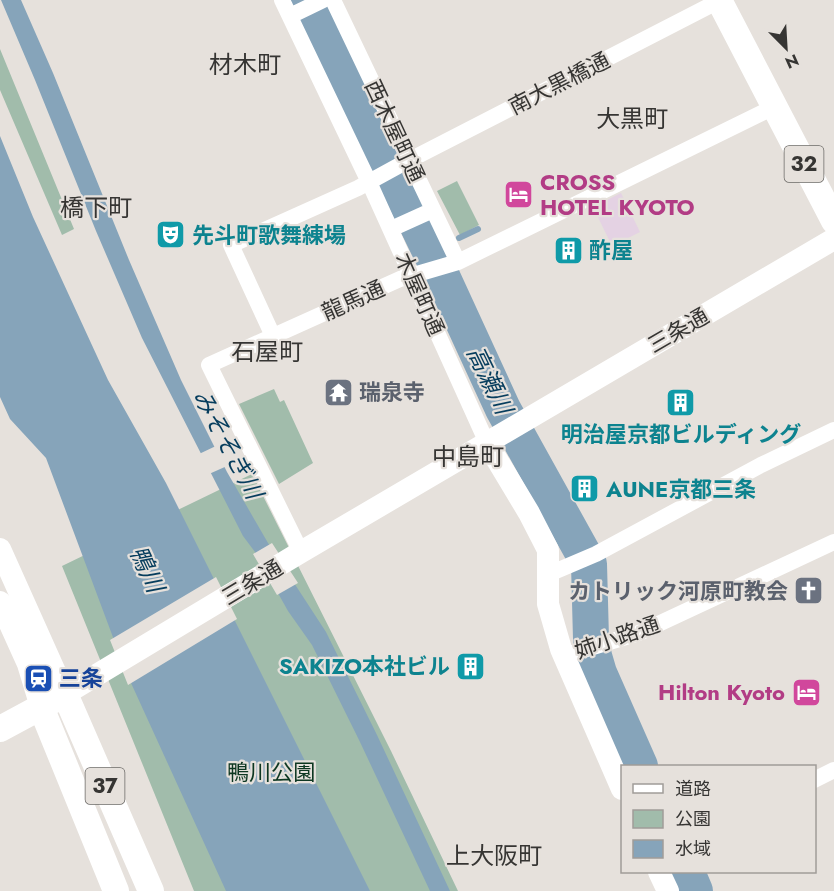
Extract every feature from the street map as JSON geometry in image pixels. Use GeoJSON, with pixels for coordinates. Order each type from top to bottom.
{"type":"FeatureCollection","features":[{"type":"Feature","properties":{"kind":"main road","name":"32"},"geometry":{"type":"LineString","coordinates":[[719,1],[834,222]]}},
{"type":"Feature","properties":{"kind":"main road","name":"三条通"},"geometry":{"type":"LineString","coordinates":[[0,729],[65,694]]}},
{"type":"Feature","properties":{"kind":"main road","name":"37"},"geometry":{"type":"LineString","coordinates":[[65,694],[151,891]]}},
{"type":"Feature","properties":{"kind":"main road","name":"37"},"geometry":{"type":"LineString","coordinates":[[41,707],[116,891]]}},
{"type":"Feature","properties":{"kind":"street","name":"木屋町通"},"geometry":{"type":"LineString","coordinates":[[282,0],[295,14],[376,178],[529,513],[549,550],[548,604],[571,653],[621,786]]}},
{"type":"Feature","properties":{"kind":"street"},"geometry":{"type":"LineString","coordinates":[[295,14],[326,0]]}},
{"type":"Feature","properties":{"kind":"street","name":"西木屋町通"},"geometry":{"type":"LineString","coordinates":[[326,0],[453,263]]}},
{"type":"Feature","properties":{"kind":"street","name":"南大黒橋通"},"geometry":{"type":"LineString","coordinates":[[376,178],[719,1]]}},
{"type":"Feature","properties":{"kind":"street"},"geometry":{"type":"LineString","coordinates":[[453,263],[774,106]]}},
{"type":"Feature","properties":{"kind":"street"},"geometry":{"type":"LineString","coordinates":[[273,336],[231,245],[376,178]]}},
{"type":"Feature","properties":{"kind":"street"},"geometry":{"type":"LineString","coordinates":[[397,226],[428,212]]}},
{"type":"Feature","properties":{"kind":"street","name":"三条通"},"geometry":{"type":"LineString","coordinates":[[65,694],[834,239]]}},
{"type":"Feature","properties":{"kind":"street","name":"龍馬通"},"geometry":{"type":"LineString","coordinates":[[295,556],[209,365],[400,279],[453,263]]}},
{"type":"Feature","properties":{"kind":"street"},"geometry":{"type":"LineString","coordinates":[[549,574],[596,554],[760,465],[834,430]]}},
{"type":"Feature","properties":{"kind":"street","name":"姉小路通"},"geometry":{"type":"LineString","coordinates":[[571,653],[639,633],[834,542]]}},
{"type":"Feature","properties":{"kind":"street"},"geometry":{"type":"LineString","coordinates":[[0,549],[65,694]]}},
{"type":"Feature","properties":{"kind":"street"},"geometry":{"type":"LineString","coordinates":[[0,602],[28,664],[41,707]]}},
{"type":"Feature","properties":{"kind":"street"},"geometry":{"type":"LineString","coordinates":[[816,779],[834,770]]}},
{"type":"Feature","properties":{"kind":"street"},"geometry":{"type":"LineString","coordinates":[[659,873],[668,891]]}},
{"type":"Feature","properties":{"kind":"shaded area"},"geometry":{"type":"Polygon","coordinates":[[[621,193],[640,232],[612,246],[593,207],[621,193]]]}},
{"type":"Feature","properties":{"kind":"green space"},"geometry":{"type":"Polygon","coordinates":[[[0,49],[74,229],[62,235],[0,90],[0,49]]]}},
{"type":"Feature","properties":{"kind":"green space"},"geometry":{"type":"Polygon","coordinates":[[[457,181],[479,225],[460,235],[437,191],[457,181]]]}},
{"type":"Feature","properties":{"kind":"green space"},"geometry":{"type":"Polygon","coordinates":[[[274,389],[280,402],[284,400],[313,463],[279,484],[239,404],[274,389]]]}},
{"type":"Feature","properties":{"kind":"green space","name":"鴨川公園"},"geometry":{"type":"Polygon","coordinates":[[[252,474],[391,751],[458,891],[194,891],[62,566],[252,474]]]}},
{"type":"Feature","properties":{"kind":"water"},"geometry":{"type":"Polygon","coordinates":[[[1,0],[21,0],[181,380],[227,472],[268,543],[326,632],[450,891],[430,891],[312,645],[288,611],[255,552],[243,536],[142,338],[1,0]]]}},
{"type":"Feature","properties":{"kind":"water","name":"鴨川"},"geometry":{"type":"Polygon","coordinates":[[[0,136],[33,217],[108,380],[166,483],[370,891],[226,891],[126,672],[46,458],[10,419],[0,397],[0,136]]]}},
{"type":"Feature","properties":{"kind":"pier"},"geometry":{"type":"Polygon","coordinates":[[[218,445],[227,466],[209,474],[199,454],[218,445]]]}},
{"type":"Feature","properties":{"kind":"pier"},"geometry":{"type":"Polygon","coordinates":[[[272,543],[298,583],[277,595],[253,554],[272,543]]]}},
{"type":"Feature","properties":{"kind":"pier"},"geometry":{"type":"Polygon","coordinates":[[[216,577],[237,619],[128,685],[110,640],[216,577]]]}},
{"type":"Feature","properties":{"kind":"waterway","name":"高瀬川"},"geometry":{"type":"LineString","coordinates":[[308,0],[442,276],[503,409],[589,564],[591,639],[594,656],[599,673],[640,765]]}},
{"type":"Feature","properties":{"kind":"waterway"},"geometry":{"type":"LineString","coordinates":[[459,238],[478,229]]}},
{"type":"Feature","properties":{"kind":"waterway","name":"高瀬川"},"geometry":{"type":"LineString","coordinates":[[687,873],[695,891]]}},
{"type":"Feature","properties":{"kind":"place","name":"CROSS HOTEL KYOTO"},"geometry":{"type":"Point","coordinates":[519,195]}},
{"type":"Feature","properties":{"kind":"place","name":"先斗町歌舞練場"},"geometry":{"type":"Point","coordinates":[171,235]}},
{"type":"Feature","properties":{"kind":"place","name":"酢屋"},"geometry":{"type":"Point","coordinates":[568,250]}},
{"type":"Feature","properties":{"kind":"place","name":"瑞泉寺"},"geometry":{"type":"Point","coordinates":[338,392]}},
{"type":"Feature","properties":{"kind":"place","name":"明治屋京都ビルディング"},"geometry":{"type":"Point","coordinates":[681,402]}},
{"type":"Feature","properties":{"kind":"place","name":"AUNE京都三条"},"geometry":{"type":"Point","coordinates":[585,489]}},
{"type":"Feature","properties":{"kind":"place","name":"カトリック河原町教会"},"geometry":{"type":"Point","coordinates":[809,591]}},
{"type":"Feature","properties":{"kind":"place","name":"SAKIZO本社ビル"},"geometry":{"type":"Point","coordinates":[471,666]}},
{"type":"Feature","properties":{"kind":"place","name":"三条"},"geometry":{"type":"Point","coordinates":[38,678]}},
{"type":"Feature","properties":{"kind":"place","name":"Hilton Kyoto"},"geometry":{"type":"Point","coordinates":[806,692]}},
{"type":"Feature","properties":{"kind":"district","name":"材木町"},"geometry":{"type":"Point","coordinates":[245,64]}},
{"type":"Feature","properties":{"kind":"district","name":"大黒町"},"geometry":{"type":"Point","coordinates":[632,118]}},
{"type":"Feature","properties":{"kind":"district","name":"橋下町"},"geometry":{"type":"Point","coordinates":[96,207]}},
{"type":"Feature","properties":{"kind":"district","name":"石屋町"},"geometry":{"type":"Point","coordinates":[267,351]}},
{"type":"Feature","properties":{"kind":"district","name":"中島町"},"geometry":{"type":"Point","coordinates":[468,456]}},
{"type":"Feature","properties":{"kind":"district","name":"上大阪町"},"geometry":{"type":"Point","coordinates":[494,855]}},
{"type":"Feature","properties":{"kind":"water label","name":"みそそぎ川"},"geometry":{"type":"Point","coordinates":[228,444]}}]}
